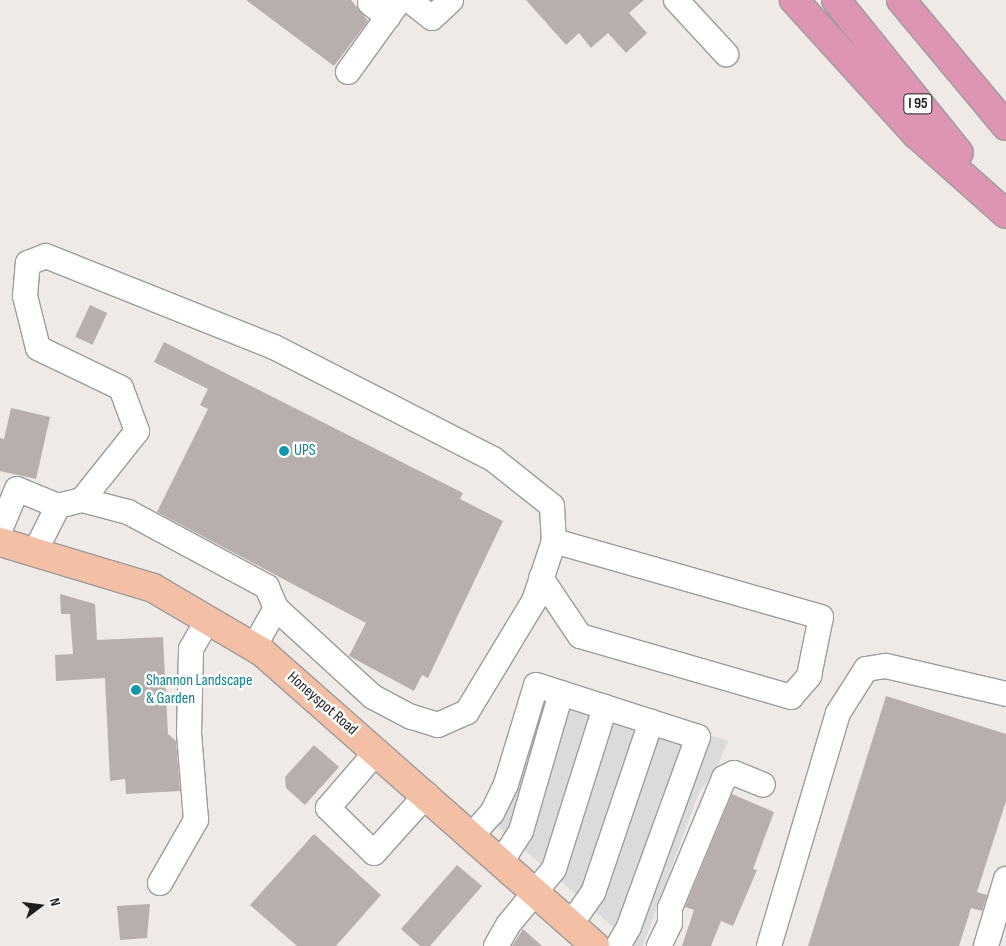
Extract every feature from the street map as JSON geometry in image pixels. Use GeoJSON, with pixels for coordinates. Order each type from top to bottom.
{"type":"FeatureCollection","features":[{"type":"Feature","properties":{"kind":"highway"},"geometry":{"type":"LineString","coordinates":[[794,0],[916,134],[1006,214]]}},
{"type":"Feature","properties":{"kind":"highway","name":"I 95"},"geometry":{"type":"LineString","coordinates":[[836,0],[930,119],[1006,203]]}},
{"type":"Feature","properties":{"kind":"highway"},"geometry":{"type":"LineString","coordinates":[[901,0],[1006,126]]}},
{"type":"Feature","properties":{"kind":"main road","name":"Honeyspot Road"},"geometry":{"type":"LineString","coordinates":[[0,542],[153,588],[254,647],[377,751],[595,946]]}},
{"type":"Feature","properties":{"kind":"street"},"geometry":{"type":"LineString","coordinates":[[409,0],[432,18],[451,0]]}},
{"type":"Feature","properties":{"kind":"street"},"geometry":{"type":"LineString","coordinates":[[676,0],[726,54]]}},
{"type":"Feature","properties":{"kind":"street"},"geometry":{"type":"LineString","coordinates":[[348,72],[386,7]]}},
{"type":"Feature","properties":{"kind":"street"},"geometry":{"type":"LineString","coordinates":[[0,530],[16,490],[58,506],[82,500],[128,512],[267,587],[276,608],[373,697],[411,717],[438,725],[467,712],[534,601],[554,541],[552,506],[493,458],[274,347],[46,256],[28,263],[25,296],[38,348],[121,388],[137,431],[82,500]]}},
{"type":"Feature","properties":{"kind":"street"},"geometry":{"type":"LineString","coordinates":[[36,552],[58,506]]}},
{"type":"Feature","properties":{"kind":"street"},"geometry":{"type":"LineString","coordinates":[[541,578],[580,636],[791,697],[809,676],[821,618],[554,541]]}},
{"type":"Feature","properties":{"kind":"street"},"geometry":{"type":"LineString","coordinates":[[254,647],[276,608]]}},
{"type":"Feature","properties":{"kind":"street"},"geometry":{"type":"LineString","coordinates":[[160,883],[196,820],[189,733],[191,649],[208,620]]}},
{"type":"Feature","properties":{"kind":"street"},"geometry":{"type":"LineString","coordinates":[[769,946],[838,712],[866,669],[886,666],[1006,694]]}},
{"type":"Feature","properties":{"kind":"street"},"geometry":{"type":"LineString","coordinates":[[472,835],[492,813],[506,784],[536,685],[698,737],[629,927],[618,946]]}},
{"type":"Feature","properties":{"kind":"street"},"geometry":{"type":"LineString","coordinates":[[501,862],[521,831],[561,693]]}},
{"type":"Feature","properties":{"kind":"street"},"geometry":{"type":"LineString","coordinates":[[496,946],[508,925],[537,894],[554,869],[605,707]]}},
{"type":"Feature","properties":{"kind":"street"},"geometry":{"type":"LineString","coordinates":[[571,924],[593,893],[632,788],[651,722]]}},
{"type":"Feature","properties":{"kind":"street"},"geometry":{"type":"LineString","coordinates":[[377,751],[328,808],[374,854],[426,794]]}},
{"type":"Feature","properties":{"kind":"street"},"geometry":{"type":"LineString","coordinates":[[659,946],[670,923],[670,908],[724,778],[734,773],[763,785]]}},
{"type":"Feature","properties":{"kind":"street"},"geometry":{"type":"LineString","coordinates":[[986,946],[1006,879]]}},
{"type":"Feature","properties":{"kind":"shaded area"},"geometry":{"type":"Polygon","coordinates":[[[533,677],[728,741],[716,770],[699,792],[643,946],[635,946],[482,813],[496,770],[503,772],[533,677]]]}},
{"type":"Feature","properties":{"kind":"building"},"geometry":{"type":"Polygon","coordinates":[[[246,0],[351,0],[368,21],[334,66],[246,0]]]}},
{"type":"Feature","properties":{"kind":"building"},"geometry":{"type":"Polygon","coordinates":[[[526,0],[644,0],[629,13],[647,33],[626,53],[608,33],[591,48],[579,33],[566,45],[526,0]]]}},
{"type":"Feature","properties":{"kind":"building"},"geometry":{"type":"Polygon","coordinates":[[[90,305],[107,313],[92,345],[75,337],[90,305]]]}},
{"type":"Feature","properties":{"kind":"building","name":"UPS"},"geometry":{"type":"Polygon","coordinates":[[[164,342],[463,493],[460,499],[503,521],[428,678],[422,675],[414,691],[349,656],[366,623],[157,512],[208,409],[200,405],[208,389],[154,362],[164,342]]]}},
{"type":"Feature","properties":{"kind":"building"},"geometry":{"type":"Polygon","coordinates":[[[11,408],[50,417],[36,479],[0,471],[0,438],[4,439],[11,408]]]}},
{"type":"Feature","properties":{"kind":"building","name":"Shannon Landscape & Garden"},"geometry":{"type":"Polygon","coordinates":[[[60,594],[95,604],[97,640],[163,637],[168,734],[176,741],[180,791],[126,794],[125,779],[110,781],[105,678],[56,681],[55,655],[73,654],[70,614],[61,614],[60,594]]]}},
{"type":"Feature","properties":{"kind":"building"},"geometry":{"type":"Polygon","coordinates":[[[886,696],[1006,734],[1006,801],[977,892],[987,895],[982,911],[971,908],[959,946],[808,946],[886,696]]]}},
{"type":"Feature","properties":{"kind":"building"},"geometry":{"type":"Polygon","coordinates":[[[314,745],[339,767],[305,805],[286,788],[285,777],[314,745]]]}},
{"type":"Feature","properties":{"kind":"building"},"geometry":{"type":"Polygon","coordinates":[[[732,794],[774,812],[753,869],[757,870],[733,926],[721,921],[711,946],[682,946],[694,910],[685,907],[732,794]]]}},
{"type":"Feature","properties":{"kind":"building"},"geometry":{"type":"Polygon","coordinates":[[[314,834],[381,895],[336,946],[297,946],[250,905],[314,834]]]}},
{"type":"Feature","properties":{"kind":"building"},"geometry":{"type":"Polygon","coordinates":[[[457,865],[482,886],[430,946],[420,946],[401,929],[457,865]]]}},
{"type":"Feature","properties":{"kind":"building"},"geometry":{"type":"Polygon","coordinates":[[[150,904],[147,938],[120,940],[117,906],[150,904]]]}},
{"type":"Feature","properties":{"kind":"building"},"geometry":{"type":"Polygon","coordinates":[[[523,929],[542,946],[512,946],[523,929]]]}},
{"type":"Feature","properties":{"kind":"place","name":"UPS"},"geometry":{"type":"Point","coordinates":[284,451]}},
{"type":"Feature","properties":{"kind":"place","name":"Shannon Landscape & Garden"},"geometry":{"type":"Point","coordinates":[136,690]}}]}
